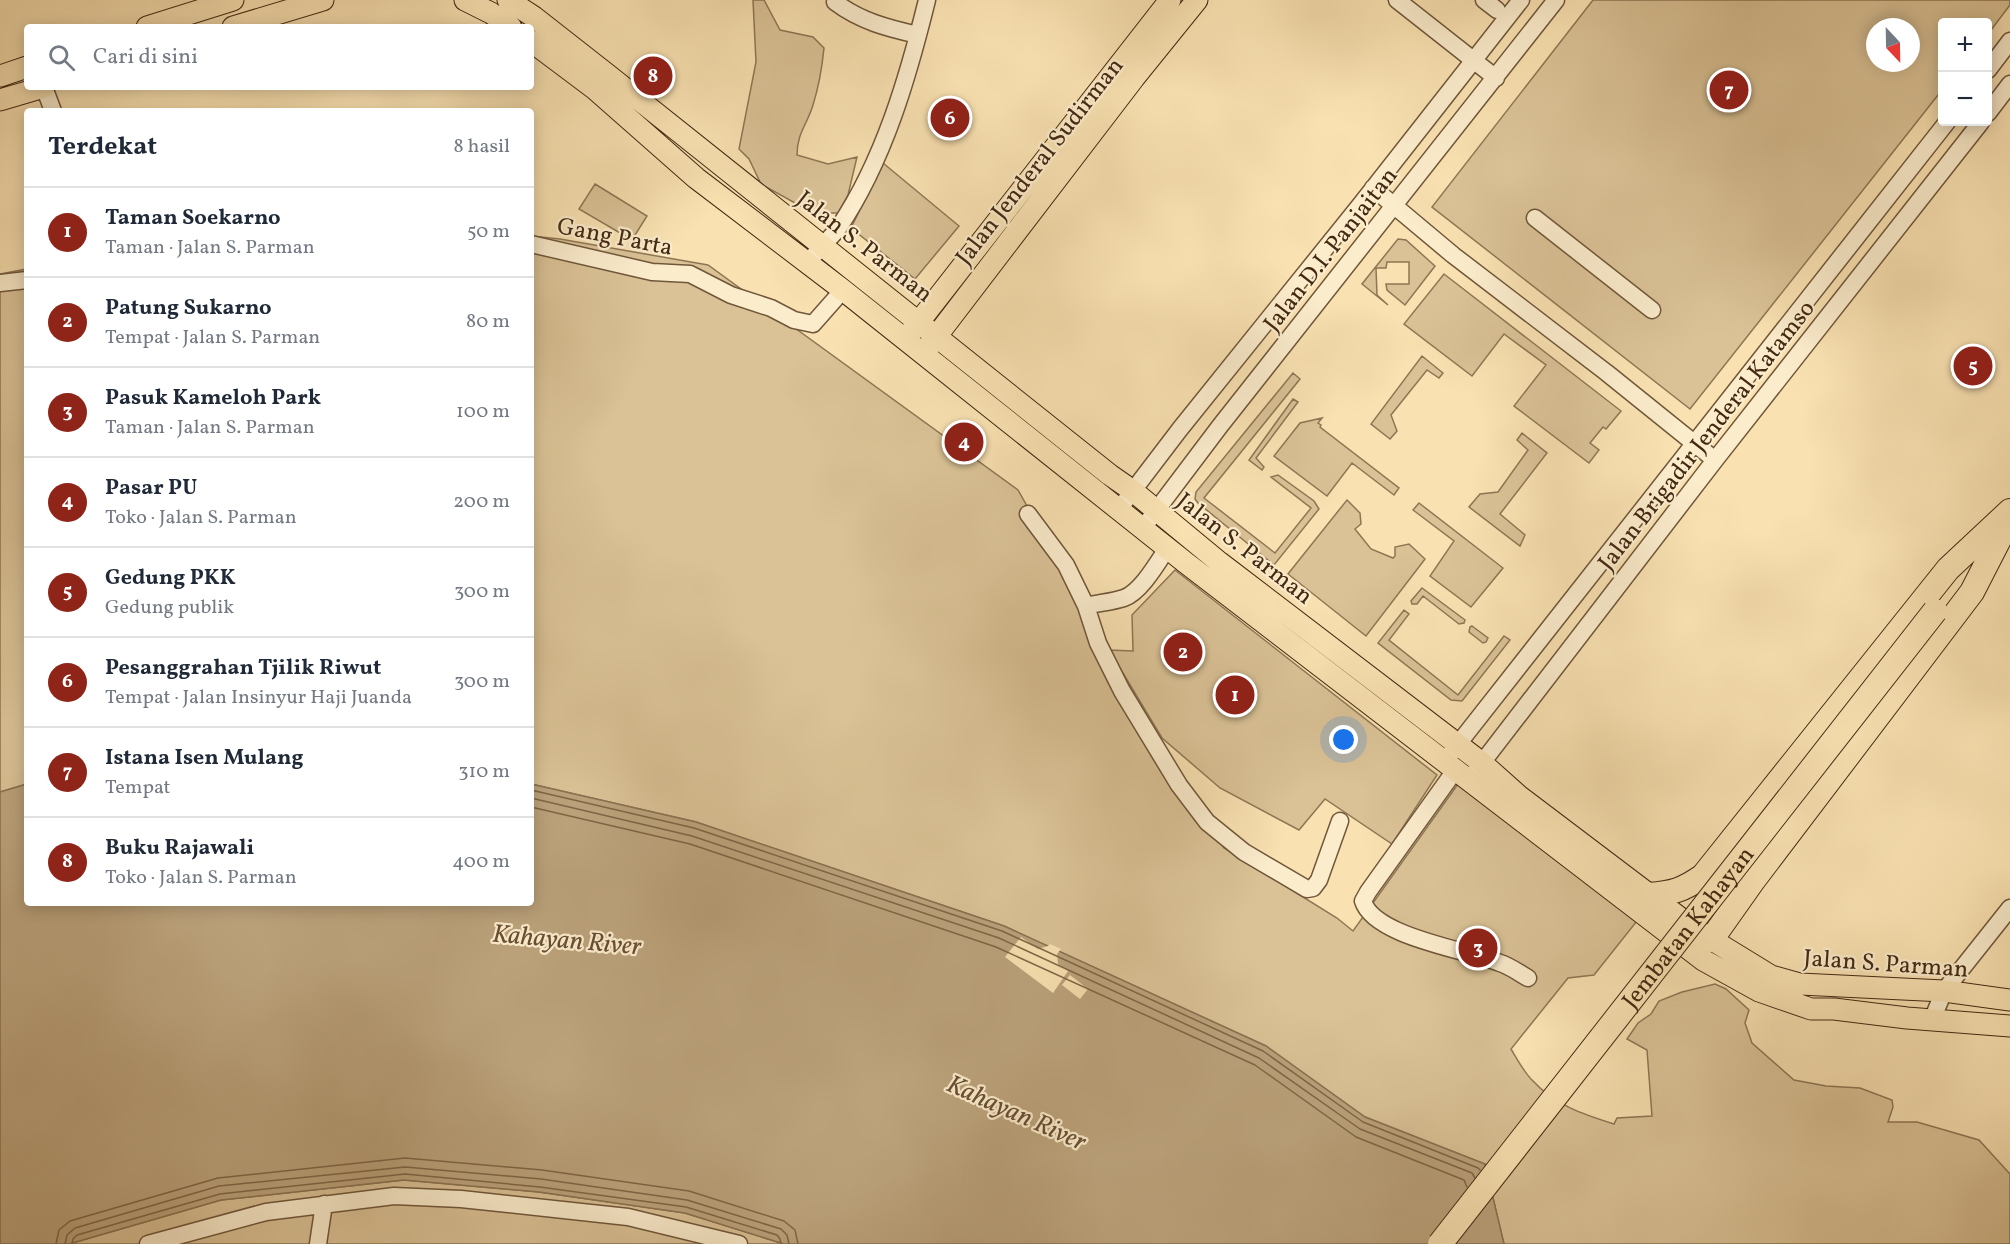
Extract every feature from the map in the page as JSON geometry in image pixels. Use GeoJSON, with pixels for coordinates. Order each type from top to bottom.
{"type":"FeatureCollection","features":[{"type":"Feature","properties":{"kind":"highway","name":"Jembatan Kahayan"},"geometry":{"type":"LineString","coordinates":[[1440,1244],[2010,514]]}},
{"type":"Feature","properties":{"kind":"highway"},"geometry":{"type":"LineString","coordinates":[[1649,895],[1673,893],[1687,888],[1703,876],[1948,569],[2010,514]]}},
{"type":"Feature","properties":{"kind":"highway"},"geometry":{"type":"LineString","coordinates":[[1711,940],[1752,882],[1972,592],[2010,514]]}},
{"type":"Feature","properties":{"kind":"highway"},"geometry":{"type":"LineString","coordinates":[[1728,846],[1727,865],[1732,876],[1745,883],[1752,882]]}},
{"type":"Feature","properties":{"kind":"main road"},"geometry":{"type":"LineString","coordinates":[[157,24],[233,0]]}},
{"type":"Feature","properties":{"kind":"main road"},"geometry":{"type":"LineString","coordinates":[[238,24],[262,8],[323,0]]}},
{"type":"Feature","properties":{"kind":"main road"},"geometry":{"type":"LineString","coordinates":[[465,0],[507,24]]}},
{"type":"Feature","properties":{"kind":"main road","name":"Jalan S. Parman"},"geometry":{"type":"LineString","coordinates":[[508,0],[608,75],[1133,491],[1168,547],[1462,764],[1520,796],[1711,940],[1771,976],[1800,984],[1944,991],[2010,1000]]}},
{"type":"Feature","properties":{"kind":"main road"},"geometry":{"type":"LineString","coordinates":[[538,0],[554,34]]}},
{"type":"Feature","properties":{"kind":"main road","name":"Jalan Jenderal Sudirman"},"geometry":{"type":"LineString","coordinates":[[922,354],[1086,124],[1170,0]]}},
{"type":"Feature","properties":{"kind":"main road","name":"Jalan Jenderal Sudirman"},"geometry":{"type":"LineString","coordinates":[[905,340],[1188,3]]}},
{"type":"Feature","properties":{"kind":"main road","name":"Jalan S. Parman"},"geometry":{"type":"LineString","coordinates":[[534,43],[595,89],[696,178],[843,290],[1119,509],[1149,519],[1219,562],[1703,960],[1745,984],[1811,1009],[1834,1009],[2010,1026]]}},
{"type":"Feature","properties":{"kind":"main road"},"geometry":{"type":"LineString","coordinates":[[0,76],[24,68]]}},
{"type":"Feature","properties":{"kind":"main road"},"geometry":{"type":"LineString","coordinates":[[0,100],[34,90]]}},
{"type":"Feature","properties":{"kind":"street"},"geometry":{"type":"LineString","coordinates":[[807,263],[838,228],[879,150],[896,111],[927,0]]}},
{"type":"Feature","properties":{"kind":"street"},"geometry":{"type":"LineString","coordinates":[[1397,0],[1496,78]]}},
{"type":"Feature","properties":{"kind":"street","name":"Jalan D.I. Panjaitan"},"geometry":{"type":"LineString","coordinates":[[1119,509],[1521,0]]}},
{"type":"Feature","properties":{"kind":"street","name":"Jalan D.I. Panjaitan"},"geometry":{"type":"LineString","coordinates":[[1149,519],[1556,0]]}},
{"type":"Feature","properties":{"kind":"street"},"geometry":{"type":"LineString","coordinates":[[834,2],[866,21],[884,28],[918,35]]}},
{"type":"Feature","properties":{"kind":"street"},"geometry":{"type":"LineString","coordinates":[[1992,65],[2010,41]]}},
{"type":"Feature","properties":{"kind":"street"},"geometry":{"type":"LineString","coordinates":[[1992,108],[2010,84]]}},
{"type":"Feature","properties":{"kind":"street"},"geometry":{"type":"LineString","coordinates":[[45,90],[52,108]]}},
{"type":"Feature","properties":{"kind":"street","name":"Jalan Brigadir Jenderal Katamso"},"geometry":{"type":"LineString","coordinates":[[1462,764],[1694,442],[1944,126]]}},
{"type":"Feature","properties":{"kind":"street","name":"Jalan Brigadir Jenderal Katamso"},"geometry":{"type":"LineString","coordinates":[[1462,764],[1715,460],[1978,126]]}},
{"type":"Feature","properties":{"kind":"street"},"geometry":{"type":"LineString","coordinates":[[1373,188],[1453,255],[1607,373],[1715,460]]}},
{"type":"Feature","properties":{"kind":"street"},"geometry":{"type":"LineString","coordinates":[[1535,218],[1652,310]]}},
{"type":"Feature","properties":{"kind":"street"},"geometry":{"type":"LineString","coordinates":[[1865,227],[1885,244]]}},
{"type":"Feature","properties":{"kind":"street","name":"Gang Parta"},"geometry":{"type":"LineString","coordinates":[[534,245],[652,272],[690,274],[731,295],[771,308],[795,320],[813,324],[843,290]]}},
{"type":"Feature","properties":{"kind":"street"},"geometry":{"type":"LineString","coordinates":[[0,283],[24,280]]}},
{"type":"Feature","properties":{"kind":"street"},"geometry":{"type":"LineString","coordinates":[[1795,316],[1816,333]]}},
{"type":"Feature","properties":{"kind":"street"},"geometry":{"type":"LineString","coordinates":[[1028,514],[1066,564],[1086,606],[1098,643],[1122,691],[1179,785],[1207,822],[1244,852],[1307,890],[1313,888],[1319,880],[1340,821]]}},
{"type":"Feature","properties":{"kind":"street"},"geometry":{"type":"LineString","coordinates":[[1086,606],[1126,597],[1133,593],[1168,547]]}},
{"type":"Feature","properties":{"kind":"street"},"geometry":{"type":"LineString","coordinates":[[1462,764],[1368,892],[1363,901],[1365,909],[1371,915],[1400,931],[1500,963],[1528,978]]}},
{"type":"Feature","properties":{"kind":"street"},"geometry":{"type":"LineString","coordinates":[[1932,1020],[1944,991],[2010,908]]}},
{"type":"Feature","properties":{"kind":"street"},"geometry":{"type":"LineString","coordinates":[[148,1244],[266,1212],[394,1196],[461,1199],[628,1216],[739,1244]]}},
{"type":"Feature","properties":{"kind":"street"},"geometry":{"type":"LineString","coordinates":[[318,1244],[324,1204]]}},
{"type":"Feature","properties":{"kind":"shaded area"},"geometry":{"type":"Polygon","coordinates":[[[753,0],[764,0],[780,30],[813,37],[824,48],[817,91],[811,112],[800,135],[797,155],[828,164],[857,157],[848,195],[838,213],[813,213],[761,184],[749,159],[739,149],[756,62],[753,0]]]}},
{"type":"Feature","properties":{"kind":"shaded area"},"geometry":{"type":"Polygon","coordinates":[[[1593,0],[2010,0],[2010,5],[1992,29],[1992,18],[1938,18],[1938,95],[1690,409],[1432,207],[1593,0]]]}},
{"type":"Feature","properties":{"kind":"shaded area"},"geometry":{"type":"Polygon","coordinates":[[[883,163],[959,226],[915,279],[851,228],[883,163]]]}},
{"type":"Feature","properties":{"kind":"shaded area"},"geometry":{"type":"Polygon","coordinates":[[[595,184],[647,216],[632,240],[579,209],[595,184]]]}},
{"type":"Feature","properties":{"kind":"shaded area"},"geometry":{"type":"Polygon","coordinates":[[[534,236],[708,265],[1018,490],[1058,561],[1158,764],[1224,848],[1337,918],[1353,931],[1458,784],[1637,921],[1594,975],[1568,978],[1511,1049],[1529,1077],[1550,1096],[1580,1112],[1614,1124],[1617,1118],[1652,1116],[1647,1050],[1627,1039],[1638,1023],[1651,1014],[1659,1001],[1682,992],[1715,984],[1726,989],[1749,1010],[1745,1023],[1752,1043],[1794,1080],[1826,1086],[1860,1088],[1892,1100],[1893,1107],[1888,1122],[1917,1122],[1979,1140],[2010,1174],[2010,1244],[1504,1244],[1485,1164],[1365,1117],[1266,1046],[1004,926],[696,822],[534,785],[534,236]]]}},
{"type":"Feature","properties":{"kind":"shaded area"},"geometry":{"type":"Polygon","coordinates":[[[1398,239],[1406,240],[1435,266],[1405,305],[1387,290],[1386,284],[1409,284],[1409,262],[1387,262],[1386,268],[1376,268],[1377,295],[1388,305],[1362,284],[1398,239]]]}},
{"type":"Feature","properties":{"kind":"shaded area"},"geometry":{"type":"Polygon","coordinates":[[[24,270],[24,785],[0,792],[0,274],[24,270]]]}},
{"type":"Feature","properties":{"kind":"shaded area"},"geometry":{"type":"Polygon","coordinates":[[[1444,274],[1621,411],[1590,443],[1599,450],[1589,463],[1514,406],[1546,365],[1504,334],[1472,376],[1404,324],[1444,274]]]}},
{"type":"Feature","properties":{"kind":"shaded area"},"geometry":{"type":"Polygon","coordinates":[[[1422,356],[1443,373],[1439,378],[1427,370],[1391,415],[1397,431],[1390,439],[1371,424],[1422,356]]]}},
{"type":"Feature","properties":{"kind":"shaded area"},"geometry":{"type":"Polygon","coordinates":[[[1293,373],[1300,379],[1204,498],[1275,553],[1311,508],[1271,477],[1278,475],[1314,501],[1319,509],[1274,565],[1195,499],[1196,492],[1293,373]]]}},
{"type":"Feature","properties":{"kind":"shaded area"},"geometry":{"type":"Polygon","coordinates":[[[1293,399],[1298,402],[1256,458],[1264,467],[1262,470],[1249,460],[1293,399]]]}},
{"type":"Feature","properties":{"kind":"shaded area"},"geometry":{"type":"Polygon","coordinates":[[[1322,418],[1318,423],[1320,427],[1399,488],[1394,495],[1352,463],[1327,496],[1274,456],[1300,423],[1322,418]]]}},
{"type":"Feature","properties":{"kind":"shaded area"},"geometry":{"type":"Polygon","coordinates":[[[1522,433],[1547,453],[1500,514],[1525,535],[1520,546],[1469,507],[1480,494],[1498,492],[1528,450],[1517,440],[1522,433]]]}},
{"type":"Feature","properties":{"kind":"shaded area"},"geometry":{"type":"Polygon","coordinates":[[[1347,500],[1360,513],[1361,524],[1355,529],[1371,549],[1393,558],[1395,547],[1409,544],[1425,559],[1366,636],[1288,574],[1347,500]]]}},
{"type":"Feature","properties":{"kind":"shaded area"},"geometry":{"type":"Polygon","coordinates":[[[1419,503],[1503,568],[1471,607],[1430,576],[1454,541],[1413,510],[1419,503]]]}},
{"type":"Feature","properties":{"kind":"shaded area"},"geometry":{"type":"Polygon","coordinates":[[[1175,570],[1437,775],[1392,844],[1325,799],[1299,830],[1220,788],[1162,738],[1109,650],[1133,651],[1132,615],[1175,570]]]}},
{"type":"Feature","properties":{"kind":"shaded area"},"geometry":{"type":"Polygon","coordinates":[[[1422,588],[1465,620],[1464,623],[1459,624],[1423,596],[1417,604],[1412,604],[1411,601],[1422,588]]]}},
{"type":"Feature","properties":{"kind":"shaded area"},"geometry":{"type":"Polygon","coordinates":[[[1404,610],[1409,614],[1389,640],[1458,695],[1504,636],[1510,640],[1462,701],[1451,700],[1378,643],[1404,610]]]}},
{"type":"Feature","properties":{"kind":"shaded area"},"geometry":{"type":"Polygon","coordinates":[[[1472,626],[1488,638],[1486,642],[1483,643],[1469,632],[1472,626]]]}},
{"type":"Feature","properties":{"kind":"shaded area"},"geometry":{"type":"Polygon","coordinates":[[[404,1180],[539,1192],[685,1213],[784,1244],[69,1244],[221,1200],[404,1180]]]}},
{"type":"Feature","properties":{"kind":"water","name":"Kahayan River"},"geometry":{"type":"Polygon","coordinates":[[[24,785],[24,906],[534,906],[534,785],[696,822],[1004,926],[1266,1046],[1365,1117],[1485,1164],[1504,1244],[784,1244],[685,1213],[539,1192],[404,1180],[221,1200],[69,1244],[0,1244],[0,792],[24,785]]]}},
{"type":"Feature","properties":{"kind":"pier"},"geometry":{"type":"Polygon","coordinates":[[[1021,937],[1038,949],[1050,944],[1061,949],[1057,954],[1058,964],[1068,971],[1053,993],[1005,957],[1021,937]]]}},
{"type":"Feature","properties":{"kind":"pier"},"geometry":{"type":"Polygon","coordinates":[[[1070,975],[1088,989],[1080,999],[1062,985],[1070,975]]]}},
{"type":"Feature","properties":{"kind":"place","name":"Buku Rajawali"},"geometry":{"type":"Point","coordinates":[653,76]}},
{"type":"Feature","properties":{"kind":"place","name":"Istana Isen Mulang"},"geometry":{"type":"Point","coordinates":[1729,90]}},
{"type":"Feature","properties":{"kind":"place","name":"Pesanggrahan Tjilik Riwut"},"geometry":{"type":"Point","coordinates":[950,118]}},
{"type":"Feature","properties":{"kind":"place","name":"Gedung PKK"},"geometry":{"type":"Point","coordinates":[1973,366]}},
{"type":"Feature","properties":{"kind":"place","name":"Pasar PU"},"geometry":{"type":"Point","coordinates":[964,442]}},
{"type":"Feature","properties":{"kind":"place","name":"Patung Sukarno"},"geometry":{"type":"Point","coordinates":[1183,652]}},
{"type":"Feature","properties":{"kind":"place","name":"Taman Soekarno"},"geometry":{"type":"Point","coordinates":[1235,695]}},
{"type":"Feature","properties":{"kind":"place","name":"Pasuk Kameloh Park"},"geometry":{"type":"Point","coordinates":[1478,948]}}]}
